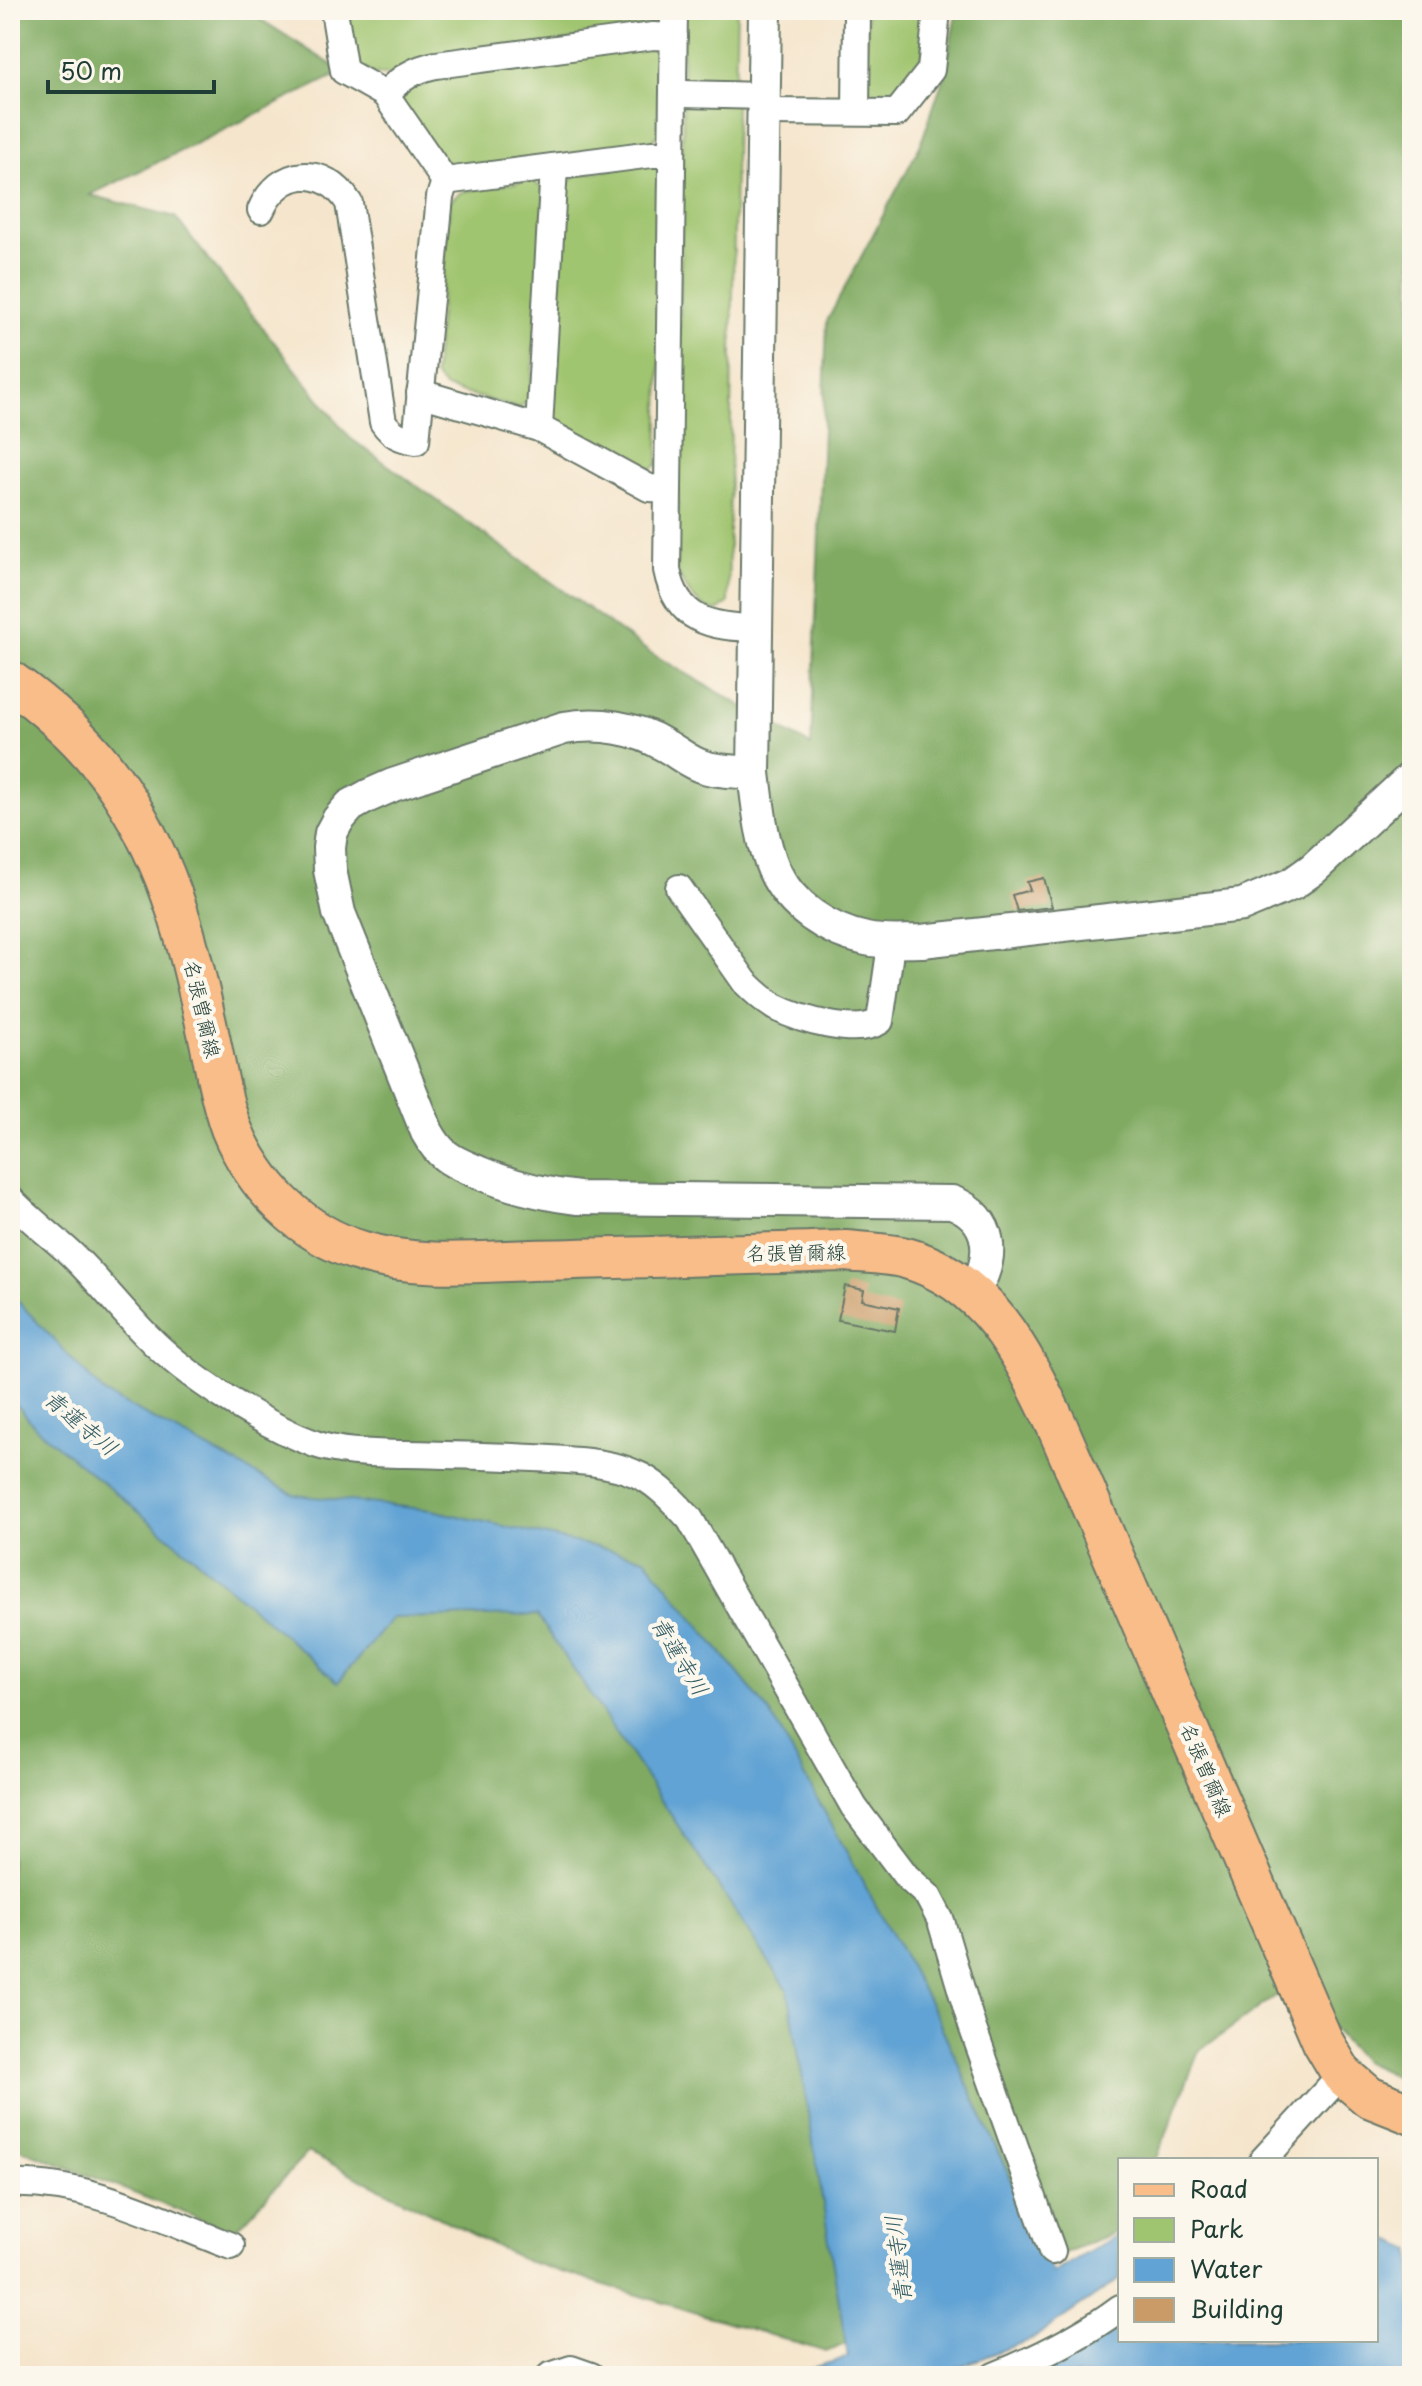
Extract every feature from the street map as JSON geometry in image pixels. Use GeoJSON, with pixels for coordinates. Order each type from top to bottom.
{"type":"FeatureCollection","features":[{"type":"Feature","properties":{"kind":"main road","name":"名張曽爾線"},"geometry":{"type":"LineString","coordinates":[[10,681],[37,700],[81,740],[118,786],[138,822],[166,879],[188,951],[231,1126],[255,1173],[271,1194],[303,1223],[346,1246],[408,1261],[574,1260],[830,1251],[876,1253],[932,1267],[973,1292],[1003,1328],[1028,1367],[1057,1426],[1323,2042],[1342,2074],[1369,2097],[1412,2114]]}},
{"type":"Feature","properties":{"kind":"street"},"geometry":{"type":"LineString","coordinates":[[334,10],[344,71],[385,94],[445,181]]}},
{"type":"Feature","properties":{"kind":"street"},"geometry":{"type":"LineString","coordinates":[[674,10],[667,570],[674,593],[688,611],[706,623],[729,628],[756,628]]}},
{"type":"Feature","properties":{"kind":"street"},"geometry":{"type":"LineString","coordinates":[[765,10],[754,773],[766,846],[775,872],[789,894],[827,925],[849,935],[889,942],[922,941],[1242,905],[1292,884],[1313,869],[1412,777]]}},
{"type":"Feature","properties":{"kind":"street"},"geometry":{"type":"LineString","coordinates":[[856,112],[857,10]]}},
{"type":"Feature","properties":{"kind":"street"},"geometry":{"type":"LineString","coordinates":[[683,94],[764,104],[897,113],[931,70],[937,10]]}},
{"type":"Feature","properties":{"kind":"street"},"geometry":{"type":"LineString","coordinates":[[385,94],[405,76],[424,67],[653,36],[674,37]]}},
{"type":"Feature","properties":{"kind":"street"},"geometry":{"type":"LineString","coordinates":[[445,181],[672,154]]}},
{"type":"Feature","properties":{"kind":"street"},"geometry":{"type":"LineString","coordinates":[[539,428],[554,167]]}},
{"type":"Feature","properties":{"kind":"street"},"geometry":{"type":"LineString","coordinates":[[261,210],[271,191],[282,182],[296,177],[321,178],[343,194],[349,203],[383,422],[390,432],[416,441],[440,197],[445,181]]}},
{"type":"Feature","properties":{"kind":"street"},"geometry":{"type":"LineString","coordinates":[[420,393],[539,428],[649,488],[668,489]]}},
{"type":"Feature","properties":{"kind":"street"},"geometry":{"type":"LineString","coordinates":[[754,773],[706,768],[688,762],[643,734],[583,724],[393,785],[350,806],[331,833],[329,848],[333,894],[345,932],[427,1132],[446,1157],[509,1185],[545,1194],[578,1198],[952,1202],[968,1208],[980,1221],[986,1237],[987,1256],[981,1279],[973,1292]]}},
{"type":"Feature","properties":{"kind":"street"},"geometry":{"type":"LineString","coordinates":[[679,888],[756,993],[773,1006],[811,1020],[836,1026],[864,1027],[880,1021],[889,942]]}},
{"type":"Feature","properties":{"kind":"street"},"geometry":{"type":"LineString","coordinates":[[10,1199],[68,1251],[148,1337],[174,1360],[225,1397],[274,1425],[316,1444],[382,1455],[488,1456],[608,1465],[636,1473],[661,1490],[690,1519],[854,1807],[906,1876],[928,1896],[941,1921],[972,2026],[1052,2251]]}},
{"type":"Feature","properties":{"kind":"street"},"geometry":{"type":"LineString","coordinates":[[1265,2158],[1342,2074]]}},
{"type":"Feature","properties":{"kind":"street"},"geometry":{"type":"LineString","coordinates":[[10,2184],[34,2183],[109,2198],[231,2246]]}},
{"type":"Feature","properties":{"kind":"street"},"geometry":{"type":"LineString","coordinates":[[994,2376],[1050,2350],[1118,2309]]}},
{"type":"Feature","properties":{"kind":"green space"},"geometry":{"type":"Polygon","coordinates":[[[10,10],[246,10],[343,72],[90,195],[175,217],[350,438],[649,652],[811,746],[827,321],[920,146],[944,76],[957,10],[1412,10],[1412,2084],[1364,2062],[1291,1985],[1199,2051],[1157,2158],[1118,2158],[1118,2231],[826,2352],[526,2261],[308,2152],[234,2232],[10,2145],[10,10]]]}},
{"type":"Feature","properties":{"kind":"green space"},"geometry":{"type":"Polygon","coordinates":[[[344,10],[665,12],[653,24],[389,75],[373,74],[353,61],[344,10]]]}},
{"type":"Feature","properties":{"kind":"green space"},"geometry":{"type":"Polygon","coordinates":[[[683,10],[737,10],[735,86],[682,85],[683,10]]]}},
{"type":"Feature","properties":{"kind":"green space"},"geometry":{"type":"Polygon","coordinates":[[[867,10],[926,10],[920,65],[901,92],[878,101],[866,87],[867,10]]]}},
{"type":"Feature","properties":{"kind":"green space"},"geometry":{"type":"Polygon","coordinates":[[[648,46],[663,56],[663,129],[651,143],[458,169],[446,163],[401,105],[406,89],[434,74],[648,46]]]}},
{"type":"Feature","properties":{"kind":"green space"},"geometry":{"type":"Polygon","coordinates":[[[683,102],[736,103],[728,603],[717,611],[698,602],[677,572],[683,102]]]}},
{"type":"Feature","properties":{"kind":"green space"},"geometry":{"type":"Polygon","coordinates":[[[651,163],[664,174],[658,465],[643,473],[559,427],[550,413],[565,187],[576,175],[651,163]]]}},
{"type":"Feature","properties":{"kind":"green space"},"geometry":{"type":"Polygon","coordinates":[[[531,180],[545,190],[530,401],[518,408],[446,388],[434,376],[450,201],[461,192],[531,180]]]}},
{"type":"Feature","properties":{"kind":"water","name":"青蓮寺川"},"geometry":{"type":"Polygon","coordinates":[[[10,1293],[104,1393],[295,1495],[432,1510],[645,1558],[771,1714],[938,2019],[1053,2273],[1118,2234],[1118,2280],[1032,2339],[934,2376],[786,2376],[848,2357],[788,1990],[537,1615],[392,1618],[338,1682],[190,1554],[37,1429],[10,1397],[10,1293]]]}},
{"type":"Feature","properties":{"kind":"water"},"geometry":{"type":"Polygon","coordinates":[[[1378,2235],[1412,2250],[1412,2376],[1016,2376],[1118,2326],[1118,2342],[1378,2342],[1378,2235]]]}},
{"type":"Feature","properties":{"kind":"building"},"geometry":{"type":"Polygon","coordinates":[[[1044,878],[1052,907],[1017,911],[1012,895],[1030,890],[1027,882],[1044,878]]]}},
{"type":"Feature","properties":{"kind":"building"},"geometry":{"type":"Polygon","coordinates":[[[845,1286],[864,1290],[862,1300],[899,1308],[895,1331],[838,1320],[845,1286]]]}}]}
